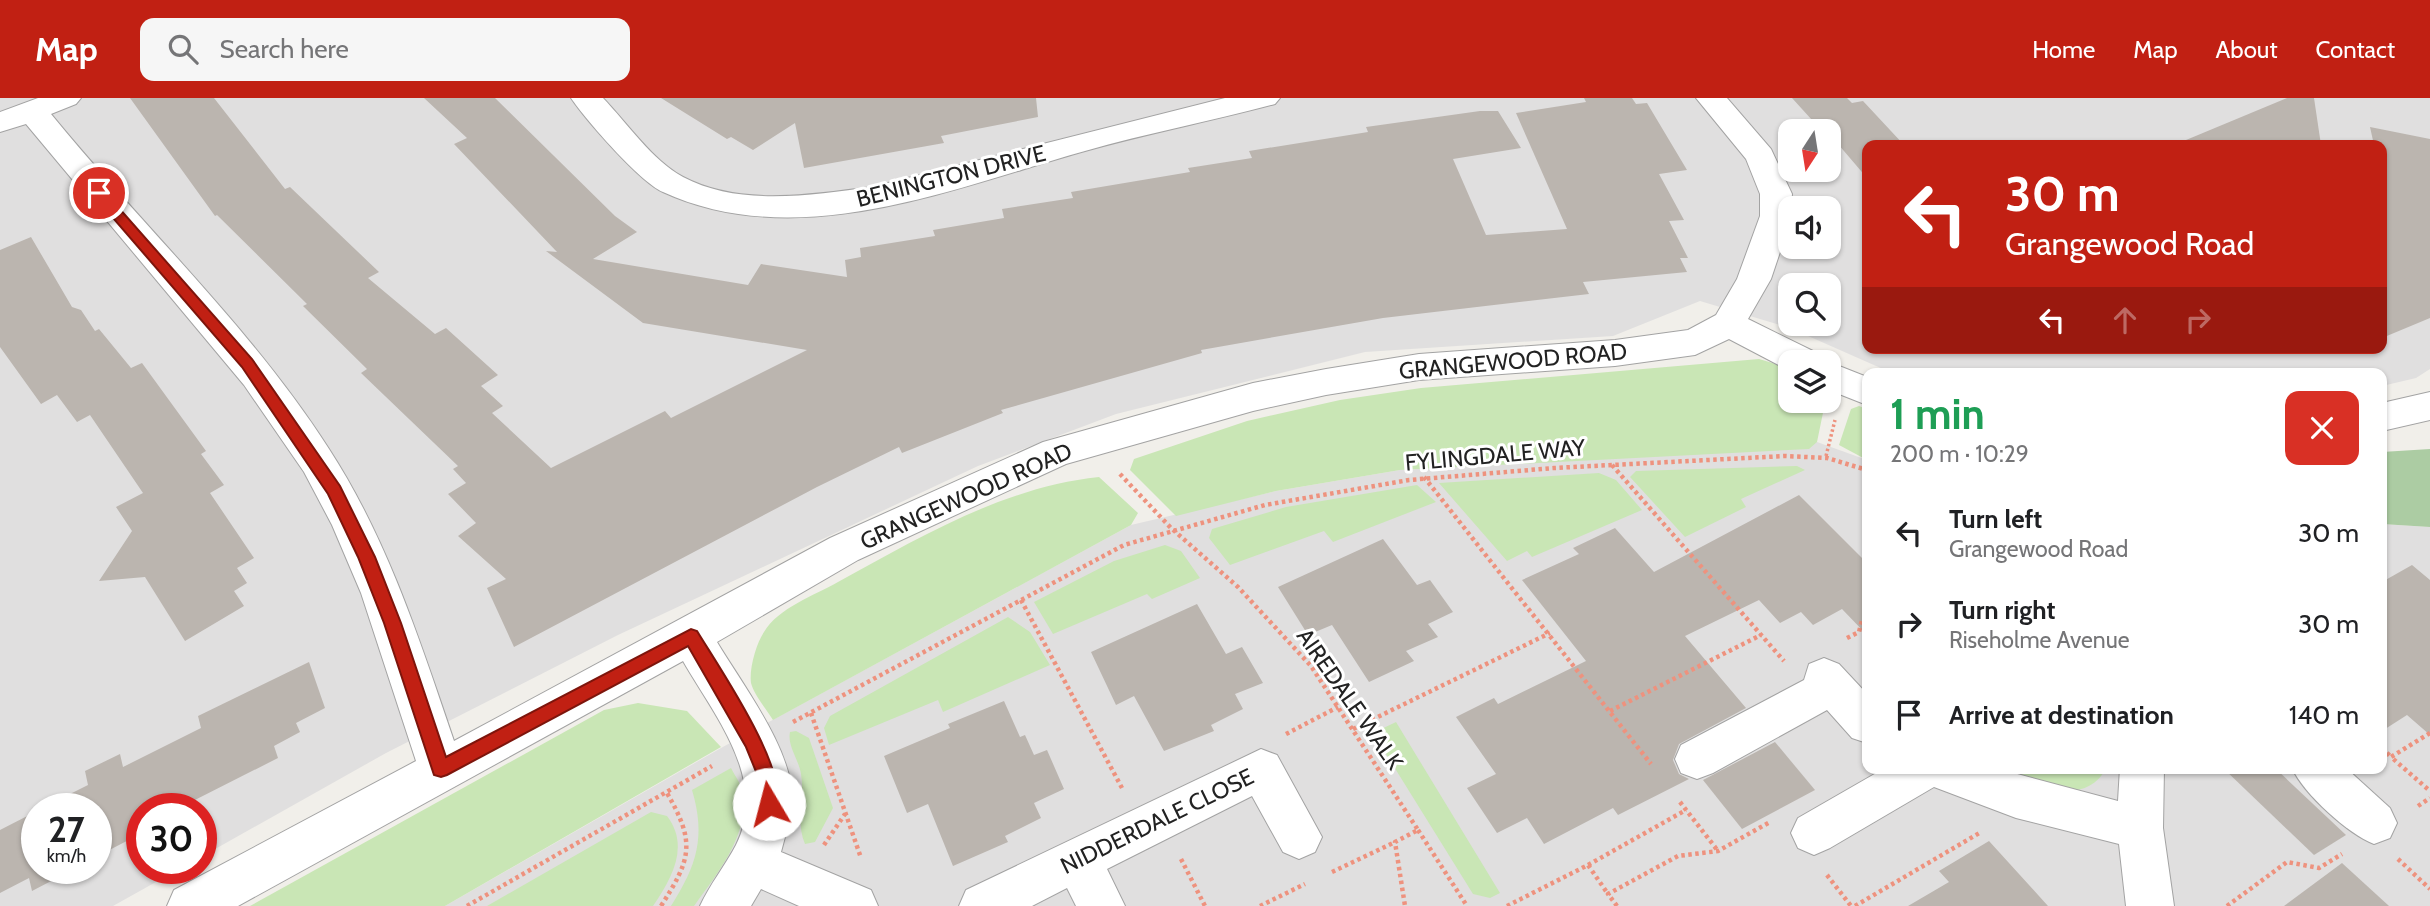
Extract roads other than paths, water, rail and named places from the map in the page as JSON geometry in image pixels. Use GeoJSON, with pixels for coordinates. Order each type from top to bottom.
{"type":"FeatureCollection","features":[{"type":"Feature","properties":{"kind":"street"},"geometry":{"type":"LineString","coordinates":[[66,98],[16,117],[99,193],[247,363],[334,490],[366,557],[388,612],[441,769]]}},
{"type":"Feature","properties":{"kind":"street","name":"BENINGTON DRIVE"},"geometry":{"type":"LineString","coordinates":[[586,98],[670,182],[695,194],[738,203],[790,206],[827,205],[881,197],[1078,143],[1265,98]]}},
{"type":"Feature","properties":{"kind":"street"},"geometry":{"type":"LineString","coordinates":[[1711,98],[1760,156],[1776,194],[1776,216],[1754,279],[1728,324],[1780,350]]}},
{"type":"Feature","properties":{"kind":"street","name":"GRANGEWOOD ROAD"},"geometry":{"type":"LineString","coordinates":[[191,906],[691,636],[844,549],[1056,452],[1253,397],[1326,382],[1419,367],[1670,348],[1695,342],[1728,324]]}},
{"type":"Feature","properties":{"kind":"street"},"geometry":{"type":"LineString","coordinates":[[1841,380],[1862,390]]}},
{"type":"Feature","properties":{"kind":"street"},"geometry":{"type":"LineString","coordinates":[[2387,416],[2430,406]]}},
{"type":"Feature","properties":{"kind":"street"},"geometry":{"type":"LineString","coordinates":[[691,636],[753,742],[768,779],[769,804],[763,836],[752,863],[724,906]]}},
{"type":"Feature","properties":{"kind":"street"},"geometry":{"type":"LineString","coordinates":[[1697,759],[1828,682],[1862,719]]}},
{"type":"Feature","properties":{"kind":"street","name":"NIDDERDALE CLOSE"},"geometry":{"type":"LineString","coordinates":[[983,906],[1153,825],[1261,769],[1299,837]]}},
{"type":"Feature","properties":{"kind":"street"},"geometry":{"type":"LineString","coordinates":[[1814,833],[1916,774]]}},
{"type":"Feature","properties":{"kind":"street"},"geometry":{"type":"LineString","coordinates":[[1955,774],[2034,802],[2140,828]]}},
{"type":"Feature","properties":{"kind":"street"},"geometry":{"type":"LineString","coordinates":[[2142,774],[2140,828],[2150,906]]}},
{"type":"Feature","properties":{"kind":"street"},"geometry":{"type":"LineString","coordinates":[[2321,774],[2374,823]]}},
{"type":"Feature","properties":{"kind":"street"},"geometry":{"type":"LineString","coordinates":[[1078,861],[1101,906]]}},
{"type":"Feature","properties":{"kind":"street"},"geometry":{"type":"LineString","coordinates":[[752,863],[859,886]]}}]}
